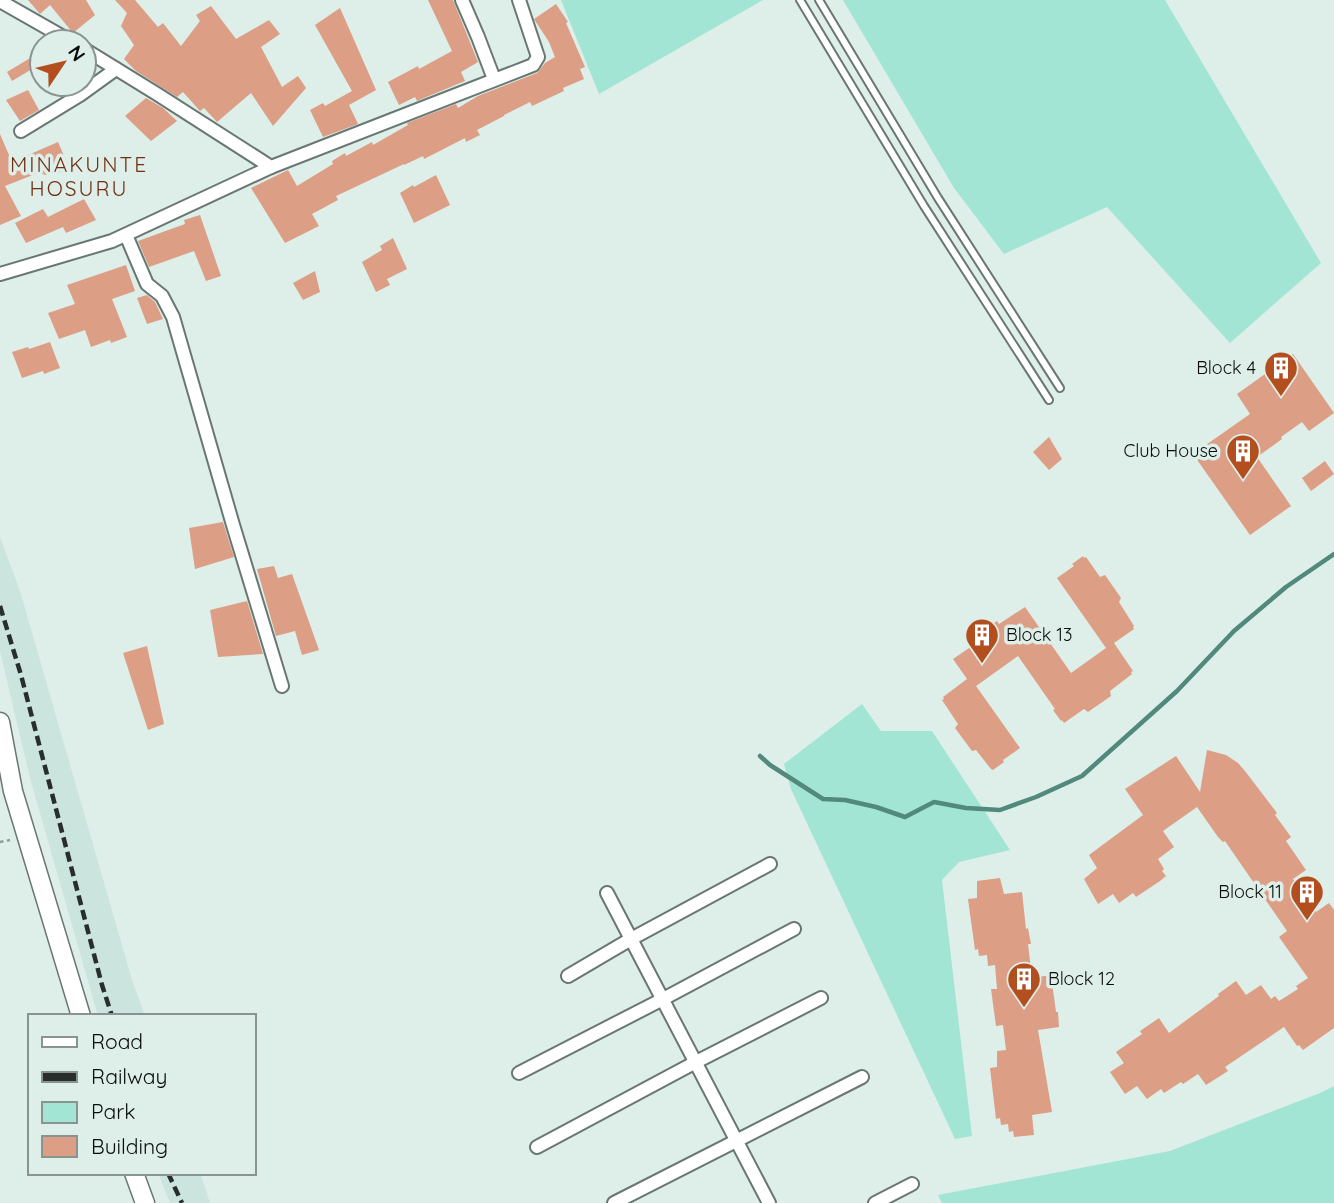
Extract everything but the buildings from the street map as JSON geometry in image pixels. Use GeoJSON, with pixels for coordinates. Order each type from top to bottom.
{"type":"FeatureCollection","features":[{"type":"Feature","properties":{"kind":"main road"},"geometry":{"type":"LineString","coordinates":[[0,722],[13,791],[80,1014]]}},
{"type":"Feature","properties":{"kind":"main road"},"geometry":{"type":"LineString","coordinates":[[135,1175],[145,1203]]}},
{"type":"Feature","properties":{"kind":"street"},"geometry":{"type":"LineString","coordinates":[[462,0],[494,79]]}},
{"type":"Feature","properties":{"kind":"street"},"geometry":{"type":"LineString","coordinates":[[0,274],[113,242],[271,167],[533,65],[538,57],[519,0]]}},
{"type":"Feature","properties":{"kind":"street"},"geometry":{"type":"LineString","coordinates":[[0,1],[47,28]]}},
{"type":"Feature","properties":{"kind":"street"},"geometry":{"type":"LineString","coordinates":[[98,57],[271,167]]}},
{"type":"Feature","properties":{"kind":"street"},"geometry":{"type":"LineString","coordinates":[[21,131],[117,69]]}},
{"type":"Feature","properties":{"kind":"street"},"geometry":{"type":"LineString","coordinates":[[126,235],[147,284],[162,296],[173,317],[282,686]]}},
{"type":"Feature","properties":{"kind":"street"},"geometry":{"type":"LineString","coordinates":[[568,976],[770,864]]}},
{"type":"Feature","properties":{"kind":"street"},"geometry":{"type":"LineString","coordinates":[[607,893],[769,1203]]}},
{"type":"Feature","properties":{"kind":"street"},"geometry":{"type":"LineString","coordinates":[[519,1073],[794,929]]}},
{"type":"Feature","properties":{"kind":"street"},"geometry":{"type":"LineString","coordinates":[[537,1147],[821,998]]}},
{"type":"Feature","properties":{"kind":"street"},"geometry":{"type":"LineString","coordinates":[[614,1203],[862,1077]]}},
{"type":"Feature","properties":{"kind":"street"},"geometry":{"type":"LineString","coordinates":[[875,1203],[912,1184]]}},
{"type":"Feature","properties":{"kind":"lane"},"geometry":{"type":"LineString","coordinates":[[800,0],[924,206],[1049,400]]}},
{"type":"Feature","properties":{"kind":"lane"},"geometry":{"type":"LineString","coordinates":[[820,0],[938,198],[1060,388]]}},
{"type":"Feature","properties":{"kind":"shaded area"},"geometry":{"type":"Polygon","coordinates":[[[0,537],[20,591],[132,980],[144,1014],[97,1014],[30,778],[0,651],[0,537]]]}},
{"type":"Feature","properties":{"kind":"shaded area"},"geometry":{"type":"Polygon","coordinates":[[[159,1175],[201,1175],[210,1203],[170,1203],[159,1175]]]}},
{"type":"Feature","properties":{"kind":"green space"},"geometry":{"type":"Polygon","coordinates":[[[561,0],[763,0],[599,94],[561,0]]]}},
{"type":"Feature","properties":{"kind":"green space"},"geometry":{"type":"Polygon","coordinates":[[[843,0],[1165,0],[1321,263],[1230,343],[1107,207],[1004,254],[954,188],[843,0]]]}},
{"type":"Feature","properties":{"kind":"green space"},"geometry":{"type":"Polygon","coordinates":[[[862,704],[881,731],[932,731],[1010,850],[959,862],[942,880],[972,1136],[955,1139],[791,789],[784,764],[862,704]]]}},
{"type":"Feature","properties":{"kind":"green space"},"geometry":{"type":"Polygon","coordinates":[[[1334,1086],[1334,1203],[942,1203],[938,1195],[1170,1151],[1334,1086]]]}},
{"type":"Feature","properties":{"kind":"waterway"},"geometry":{"type":"LineString","coordinates":[[760,756],[823,799],[845,800],[905,817],[934,802],[966,808],[1000,810],[1082,776],[1177,691],[1234,631],[1286,587],[1334,554]]}},
{"type":"Feature","properties":{"kind":"railway"},"geometry":{"type":"LineString","coordinates":[[0,606],[111,1014]]}},
{"type":"Feature","properties":{"kind":"railway"},"geometry":{"type":"LineString","coordinates":[[169,1175],[182,1203]]}},
{"type":"Feature","properties":{"kind":"place","name":"Block 4"},"geometry":{"type":"Point","coordinates":[1281,398]}},
{"type":"Feature","properties":{"kind":"place","name":"Club House"},"geometry":{"type":"Point","coordinates":[1243,481]}},
{"type":"Feature","properties":{"kind":"place","name":"Block 13"},"geometry":{"type":"Point","coordinates":[982,665]}},
{"type":"Feature","properties":{"kind":"place","name":"Block 11"},"geometry":{"type":"Point","coordinates":[1307,922]}},
{"type":"Feature","properties":{"kind":"place","name":"Block 12"},"geometry":{"type":"Point","coordinates":[1024,1009]}},
{"type":"Feature","properties":{"kind":"district","name":"MINAKUNTE HOSURU"},"geometry":{"type":"Point","coordinates":[79,177]}}]}
